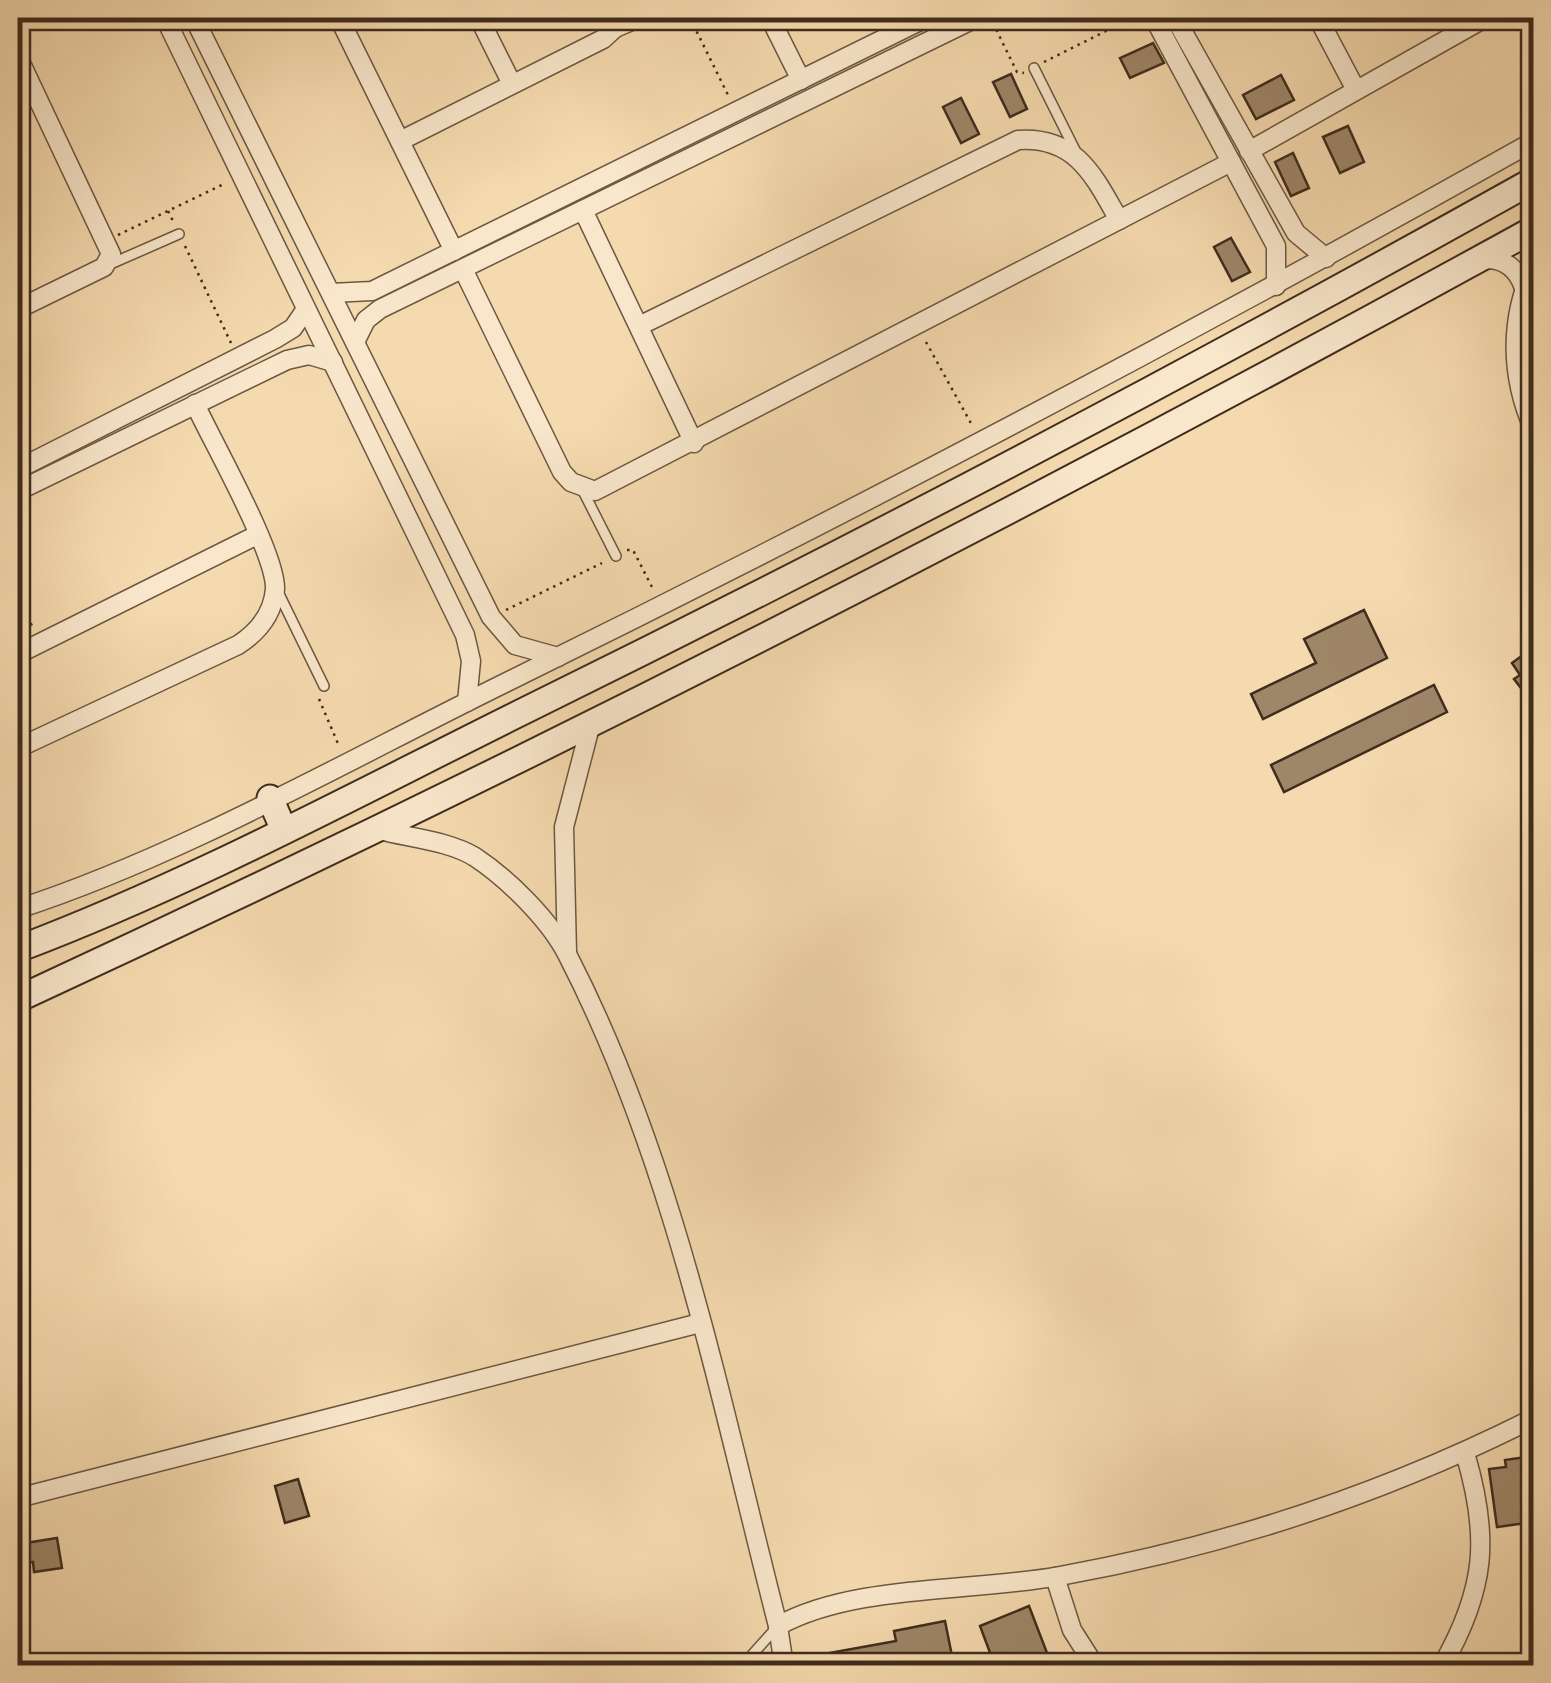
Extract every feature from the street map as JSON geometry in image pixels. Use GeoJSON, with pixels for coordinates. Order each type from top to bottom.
{"type":"FeatureCollection","features":[{"type":"Feature","properties":{"kind":"street"},"geometry":{"type":"LineString","coordinates":[[165,18],[466,635],[471,661],[467,702]]}},
{"type":"Feature","properties":{"kind":"street"},"geometry":{"type":"LineString","coordinates":[[194,18],[491,617],[515,645],[528,652],[558,657]]}},
{"type":"Feature","properties":{"kind":"street"},"geometry":{"type":"LineString","coordinates":[[339,18],[454,251]]}},
{"type":"Feature","properties":{"kind":"street"},"geometry":{"type":"LineString","coordinates":[[479,18],[512,84]]}},
{"type":"Feature","properties":{"kind":"street"},"geometry":{"type":"LineString","coordinates":[[770,18],[801,80]]}},
{"type":"Feature","properties":{"kind":"street"},"geometry":{"type":"LineString","coordinates":[[355,342],[360,327],[380,310],[976,18]]}},
{"type":"Feature","properties":{"kind":"street"},"geometry":{"type":"LineString","coordinates":[[1154,18],[1269,232],[1278,253],[1276,286]]}},
{"type":"Feature","properties":{"kind":"street"},"geometry":{"type":"LineString","coordinates":[[1175,18],[1289,222],[1308,246],[1326,258]]}},
{"type":"Feature","properties":{"kind":"street"},"geometry":{"type":"LineString","coordinates":[[1318,18],[1356,90]]}},
{"type":"Feature","properties":{"kind":"street"},"geometry":{"type":"LineString","coordinates":[[1249,151],[1484,18]]}},
{"type":"Feature","properties":{"kind":"street"},"geometry":{"type":"LineString","coordinates":[[331,293],[372,291],[919,19]]}},
{"type":"Feature","properties":{"kind":"street"},"geometry":{"type":"LineString","coordinates":[[400,141],[614,26]]}},
{"type":"Feature","properties":{"kind":"street"},"geometry":{"type":"LineString","coordinates":[[18,57],[108,240],[111,254],[104,267],[18,309]]}},
{"type":"Feature","properties":{"kind":"street"},"geometry":{"type":"LineString","coordinates":[[191,70],[214,58]]}},
{"type":"Feature","properties":{"kind":"street"},"geometry":{"type":"LineString","coordinates":[[639,326],[1009,143],[1039,138],[1077,154],[1119,220]]}},
{"type":"Feature","properties":{"kind":"street"},"geometry":{"type":"LineString","coordinates":[[18,909],[146,859],[662,606],[1276,286],[1534,142]]}},
{"type":"Feature","properties":{"kind":"street"},"geometry":{"type":"LineString","coordinates":[[463,269],[562,472],[582,489],[608,488],[1231,162]]}},
{"type":"Feature","properties":{"kind":"street"},"geometry":{"type":"LineString","coordinates":[[18,949],[59,934],[283,828],[687,631],[1080,428],[1534,180]]}},
{"type":"Feature","properties":{"kind":"street"},"geometry":{"type":"LineString","coordinates":[[583,210],[694,443]]}},
{"type":"Feature","properties":{"kind":"street"},"geometry":{"type":"LineString","coordinates":[[1269,232],[1289,222]]}},
{"type":"Feature","properties":{"kind":"street"},"geometry":{"type":"LineString","coordinates":[[18,999],[590,727],[1103,464],[1534,230]]}},
{"type":"Feature","properties":{"kind":"street"},"geometry":{"type":"LineString","coordinates":[[1478,260],[1502,260],[1512,267],[1524,288]]}},
{"type":"Feature","properties":{"kind":"street"},"geometry":{"type":"LineString","coordinates":[[1534,266],[1524,288],[1515,354],[1522,398],[1534,430]]}},
{"type":"Feature","properties":{"kind":"street"},"geometry":{"type":"LineString","coordinates":[[372,291],[380,310]]}},
{"type":"Feature","properties":{"kind":"street"},"geometry":{"type":"LineString","coordinates":[[18,469],[293,328],[306,309]]}},
{"type":"Feature","properties":{"kind":"street"},"geometry":{"type":"LineString","coordinates":[[18,491],[298,356],[333,362]]}},
{"type":"Feature","properties":{"kind":"street"},"geometry":{"type":"LineString","coordinates":[[18,748],[238,645],[265,621],[275,587],[272,569],[195,404]]}},
{"type":"Feature","properties":{"kind":"street"},"geometry":{"type":"LineString","coordinates":[[18,654],[256,535]]}},
{"type":"Feature","properties":{"kind":"street"},"geometry":{"type":"LineString","coordinates":[[567,954],[564,827],[590,727]]}},
{"type":"Feature","properties":{"kind":"street"},"geometry":{"type":"LineString","coordinates":[[270,798],[283,828]]}},
{"type":"Feature","properties":{"kind":"street"},"geometry":{"type":"LineString","coordinates":[[380,830],[474,856],[528,904],[567,954],[636,1104],[700,1323],[778,1626],[784,1666]]}},
{"type":"Feature","properties":{"kind":"street"},"geometry":{"type":"LineString","coordinates":[[59,934],[81,970]]}},
{"type":"Feature","properties":{"kind":"street"},"geometry":{"type":"LineString","coordinates":[[18,1498],[700,1323]]}},
{"type":"Feature","properties":{"kind":"street"},"geometry":{"type":"LineString","coordinates":[[778,1626],[838,1601],[1055,1577],[1256,1530],[1386,1486],[1534,1418]]}},
{"type":"Feature","properties":{"kind":"street"},"geometry":{"type":"LineString","coordinates":[[1442,1666],[1469,1616],[1482,1562],[1480,1506],[1464,1452]]}},
{"type":"Feature","properties":{"kind":"street"},"geometry":{"type":"LineString","coordinates":[[1055,1577],[1072,1630],[1095,1666]]}},
{"type":"Feature","properties":{"kind":"lane"},"geometry":{"type":"LineString","coordinates":[[614,26],[650,18]]}},
{"type":"Feature","properties":{"kind":"lane"},"geometry":{"type":"LineString","coordinates":[[1034,68],[1077,154]]}},
{"type":"Feature","properties":{"kind":"lane"},"geometry":{"type":"LineString","coordinates":[[104,267],[179,234]]}},
{"type":"Feature","properties":{"kind":"lane"},"geometry":{"type":"LineString","coordinates":[[582,489],[616,556]]}},
{"type":"Feature","properties":{"kind":"lane"},"geometry":{"type":"LineString","coordinates":[[275,587],[324,686]]}},
{"type":"Feature","properties":{"kind":"lane"},"geometry":{"type":"LineString","coordinates":[[742,1666],[778,1626]]}},
{"type":"Feature","properties":{"kind":"path"},"geometry":{"type":"LineString","coordinates":[[690,18],[737,112]]}},
{"type":"Feature","properties":{"kind":"path"},"geometry":{"type":"LineString","coordinates":[[990,18],[1017,72],[1034,68],[1132,18]]}},
{"type":"Feature","properties":{"kind":"path"},"geometry":{"type":"LineString","coordinates":[[108,240],[242,176]]}},
{"type":"Feature","properties":{"kind":"path"},"geometry":{"type":"LineString","coordinates":[[168,211],[238,358]]}},
{"type":"Feature","properties":{"kind":"path"},"geometry":{"type":"LineString","coordinates":[[918,326],[981,441]]}},
{"type":"Feature","properties":{"kind":"path"},"geometry":{"type":"LineString","coordinates":[[491,617],[633,550],[662,606]]}},
{"type":"Feature","properties":{"kind":"path"},"geometry":{"type":"LineString","coordinates":[[18,596],[40,643]]}},
{"type":"Feature","properties":{"kind":"path"},"geometry":{"type":"LineString","coordinates":[[324,686],[319,706],[347,761]]}},
{"type":"Feature","properties":{"kind":"building"},"geometry":{"type":"Polygon","coordinates":[[[1153,43],[1164,63],[1130,78],[1120,58],[1153,43]]]}},
{"type":"Feature","properties":{"kind":"building"},"geometry":{"type":"Polygon","coordinates":[[[1011,74],[1027,109],[1010,117],[993,82],[1011,74]]]}},
{"type":"Feature","properties":{"kind":"building"},"geometry":{"type":"Polygon","coordinates":[[[1281,75],[1294,100],[1256,119],[1243,95],[1281,75]]]}},
{"type":"Feature","properties":{"kind":"building"},"geometry":{"type":"Polygon","coordinates":[[[961,98],[979,134],[961,143],[943,107],[961,98]]]}},
{"type":"Feature","properties":{"kind":"building"},"geometry":{"type":"Polygon","coordinates":[[[1348,126],[1364,162],[1340,173],[1323,137],[1348,126]]]}},
{"type":"Feature","properties":{"kind":"building"},"geometry":{"type":"Polygon","coordinates":[[[1293,153],[1309,188],[1291,196],[1275,162],[1293,153]]]}},
{"type":"Feature","properties":{"kind":"building"},"geometry":{"type":"Polygon","coordinates":[[[1231,238],[1250,272],[1232,281],[1214,247],[1231,238]]]}},
{"type":"Feature","properties":{"kind":"building"},"geometry":{"type":"Polygon","coordinates":[[[1364,610],[1387,658],[1263,719],[1251,694],[1316,663],[1304,639],[1364,610]]]}},
{"type":"Feature","properties":{"kind":"building"},"geometry":{"type":"Polygon","coordinates":[[[1534,647],[1534,705],[1514,679],[1520,675],[1512,663],[1534,647]]]}},
{"type":"Feature","properties":{"kind":"building"},"geometry":{"type":"Polygon","coordinates":[[[1434,685],[1447,712],[1284,792],[1271,765],[1434,685]]]}},
{"type":"Feature","properties":{"kind":"building"},"geometry":{"type":"Polygon","coordinates":[[[1534,1456],[1534,1522],[1497,1527],[1489,1469],[1506,1467],[1505,1460],[1534,1456]]]}},
{"type":"Feature","properties":{"kind":"building"},"geometry":{"type":"Polygon","coordinates":[[[298,1479],[309,1516],[285,1523],[275,1486],[298,1479]]]}},
{"type":"Feature","properties":{"kind":"building"},"geometry":{"type":"Polygon","coordinates":[[[57,1538],[62,1568],[34,1572],[33,1562],[22,1564],[19,1544],[57,1538]]]}},
{"type":"Feature","properties":{"kind":"building"},"geometry":{"type":"Polygon","coordinates":[[[1029,1606],[1052,1666],[995,1666],[980,1626],[1029,1606]]]}},
{"type":"Feature","properties":{"kind":"building"},"geometry":{"type":"Polygon","coordinates":[[[945,1621],[954,1666],[796,1666],[796,1659],[896,1641],[894,1631],[945,1621]]]}}]}
